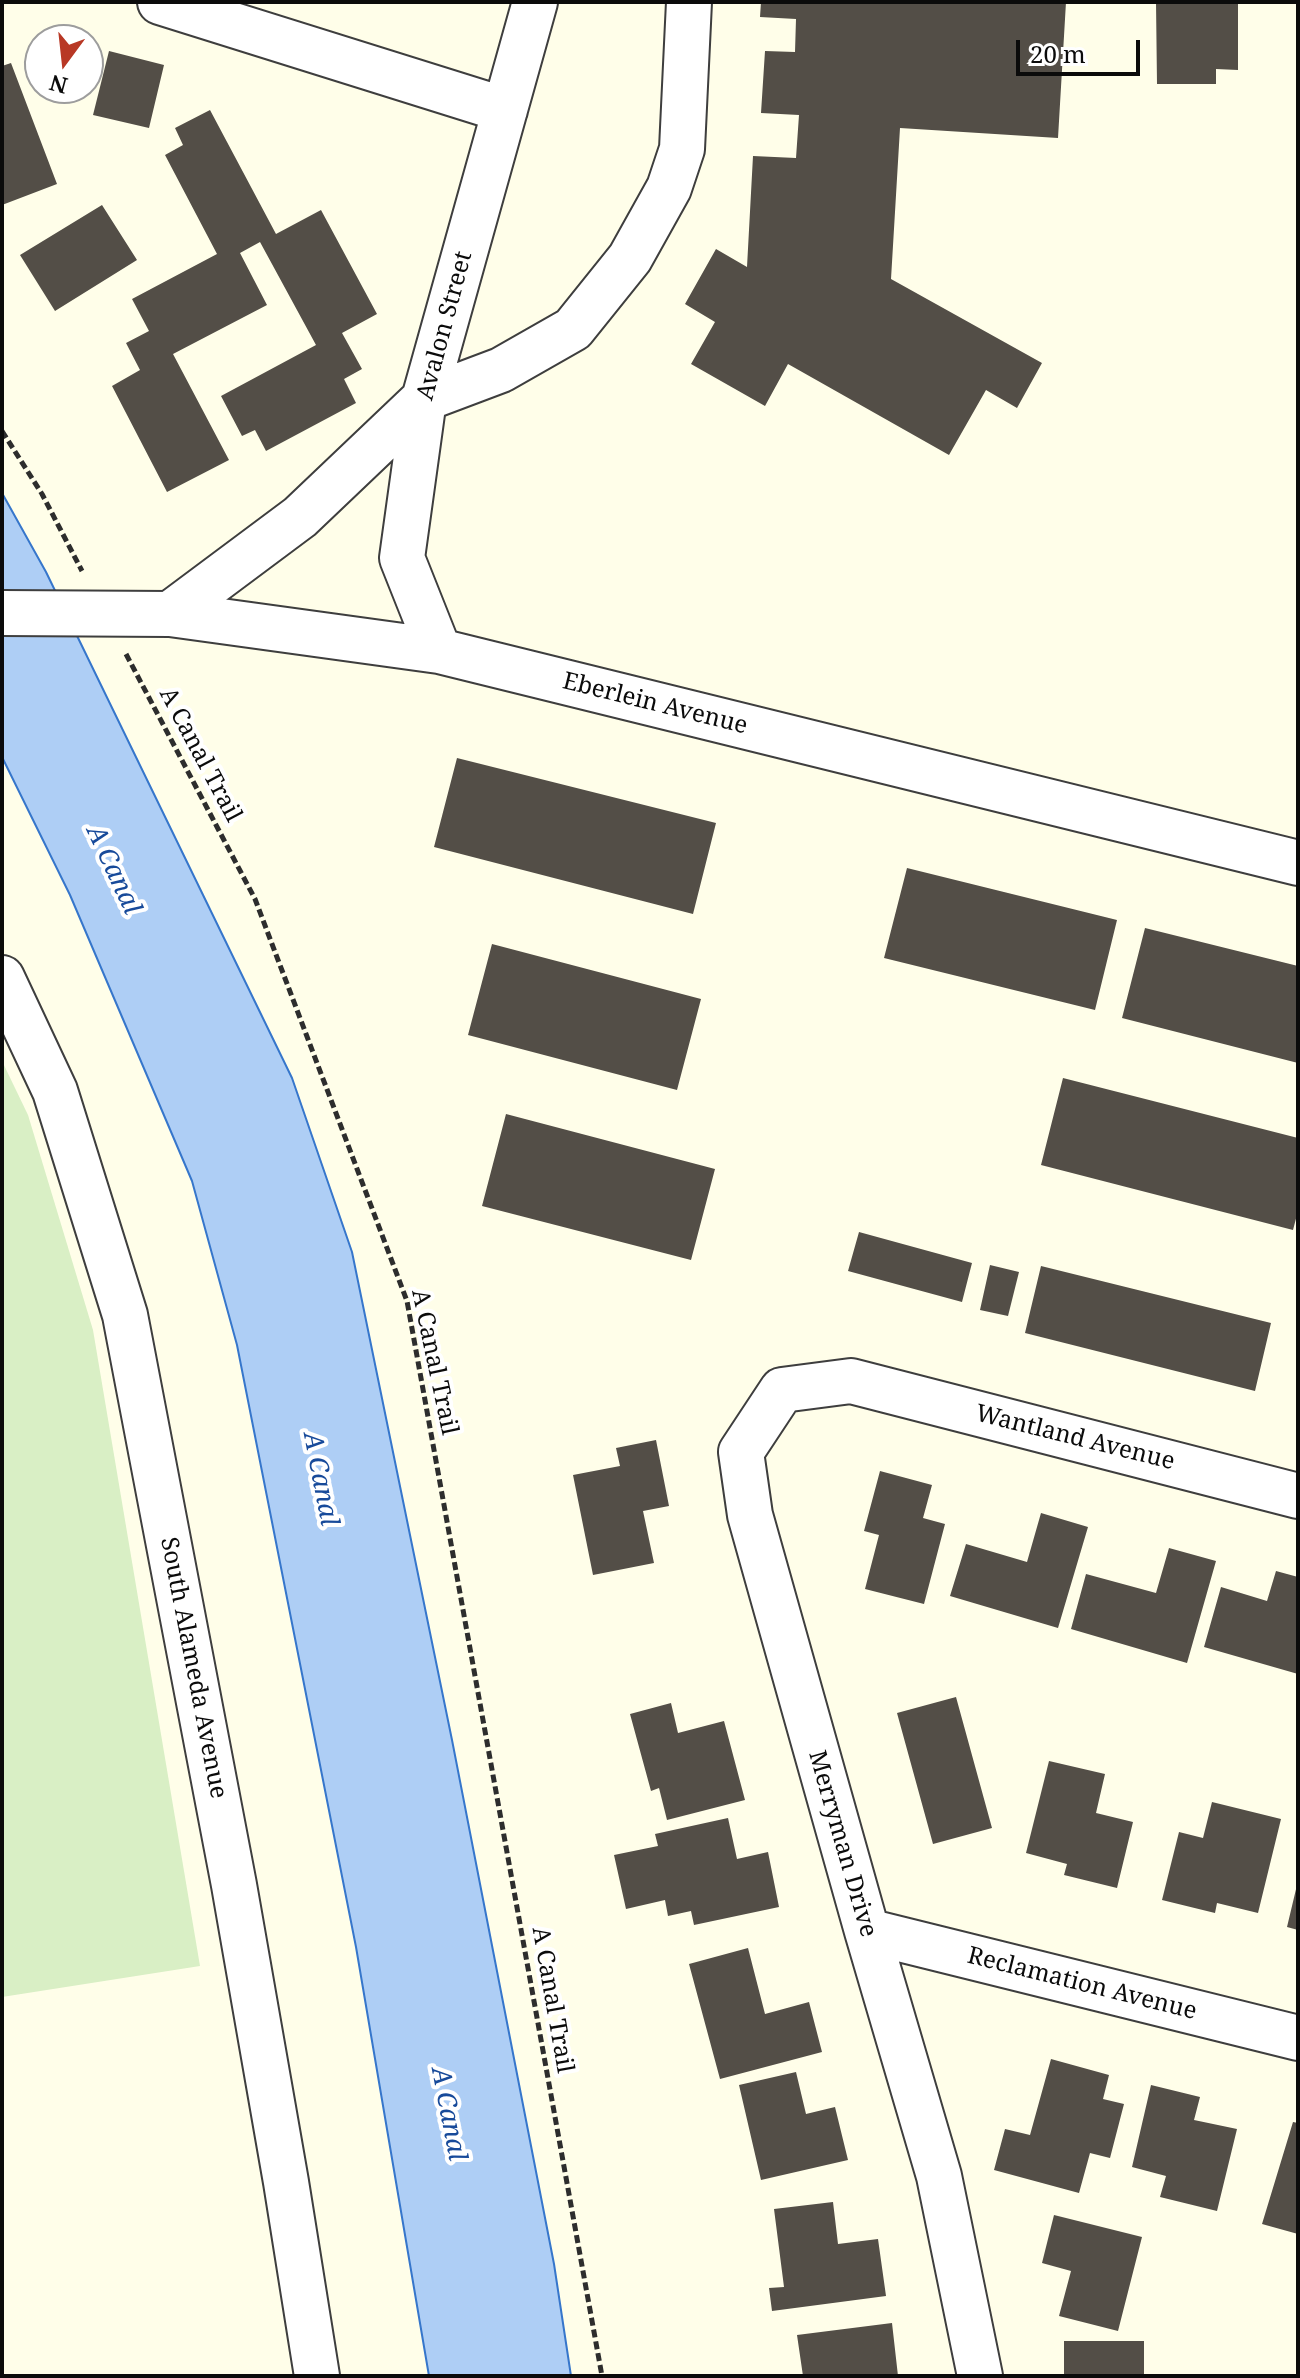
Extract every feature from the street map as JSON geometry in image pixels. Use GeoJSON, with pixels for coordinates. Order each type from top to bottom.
{"type":"FeatureCollection","features":[{"type":"Feature","properties":{"kind":"street"},"geometry":{"type":"LineString","coordinates":[[160,2],[505,110]]}},
{"type":"Feature","properties":{"kind":"street","name":"Avalon Street"},"geometry":{"type":"LineString","coordinates":[[439,651],[402,558],[424,399],[535,2]]}},
{"type":"Feature","properties":{"kind":"street"},"geometry":{"type":"LineString","coordinates":[[170,614],[300,517],[424,399],[501,370],[573,329],[630,258],[669,188],[682,149],[689,2]]}},
{"type":"Feature","properties":{"kind":"street","name":"Eberlein Avenue"},"geometry":{"type":"LineString","coordinates":[[2,613],[170,614],[439,651],[1298,863]]}},
{"type":"Feature","properties":{"kind":"street","name":"South Alameda Avenue"},"geometry":{"type":"LineString","coordinates":[[2,978],[55,1091],[125,1315],[234,1885],[317,2376]]}},
{"type":"Feature","properties":{"kind":"street","name":"Wantland Avenue"},"geometry":{"type":"LineString","coordinates":[[851,1381],[1298,1496]]}},
{"type":"Feature","properties":{"kind":"street","name":"Merryman Drive"},"geometry":{"type":"LineString","coordinates":[[851,1381],[782,1390],[741,1452],[750,1515],[939,2176],[980,2376]]}},
{"type":"Feature","properties":{"kind":"street","name":"Reclamation Avenue"},"geometry":{"type":"LineString","coordinates":[[867,1931],[1298,2038]]}},
{"type":"Feature","properties":{"kind":"path","name":"A Canal Trail"},"geometry":{"type":"LineString","coordinates":[[2,431],[42,494],[255,899],[407,1301],[602,2376]]}},
{"type":"Feature","properties":{"kind":"green space"},"geometry":{"type":"Polygon","coordinates":[[[2,1061],[28,1115],[93,1330],[200,1966],[2,1997],[2,1061]]]}},
{"type":"Feature","properties":{"kind":"water","name":"A Canal"},"geometry":{"type":"Polygon","coordinates":[[[2,493],[46,572],[292,1078],[352,1252],[452,1740],[554,2264],[571,2376],[429,2376],[356,1947],[237,1345],[192,1181],[70,895],[2,757],[2,493]]]}},
{"type":"Feature","properties":{"kind":"building"},"geometry":{"type":"Polygon","coordinates":[[[761,2],[1066,2],[1058,138],[900,128],[891,279],[1042,363],[1017,408],[986,390],[949,455],[788,364],[765,406],[691,364],[715,322],[685,304],[716,249],[747,267],[753,156],[796,158],[799,115],[761,113],[765,51],[795,52],[796,19],[760,17],[761,2]]]}},
{"type":"Feature","properties":{"kind":"building"},"geometry":{"type":"Polygon","coordinates":[[[1156,2],[1238,2],[1238,70],[1216,69],[1216,84],[1157,84],[1156,2]]]}},
{"type":"Feature","properties":{"kind":"building"},"geometry":{"type":"Polygon","coordinates":[[[109,51],[164,65],[149,128],[93,115],[96,104],[104,104],[104,71],[109,51]]]}},
{"type":"Feature","properties":{"kind":"building"},"geometry":{"type":"Polygon","coordinates":[[[11,63],[24,104],[57,184],[2,205],[2,66],[11,63]]]}},
{"type":"Feature","properties":{"kind":"building"},"geometry":{"type":"Polygon","coordinates":[[[210,110],[276,234],[321,210],[377,314],[342,333],[362,369],[344,379],[356,403],[266,451],[255,430],[242,436],[221,396],[316,345],[260,242],[240,253],[267,305],[173,354],[229,460],[167,492],[112,386],[140,370],[126,343],[149,331],[132,299],[217,254],[165,155],[183,145],[175,128],[210,110]]]}},
{"type":"Feature","properties":{"kind":"building"},"geometry":{"type":"Polygon","coordinates":[[[102,205],[137,260],[55,311],[20,255],[102,205]]]}},
{"type":"Feature","properties":{"kind":"building"},"geometry":{"type":"Polygon","coordinates":[[[457,758],[716,823],[693,914],[434,847],[457,758]]]}},
{"type":"Feature","properties":{"kind":"building"},"geometry":{"type":"Polygon","coordinates":[[[907,868],[1117,920],[1095,1010],[884,958],[907,868]]]}},
{"type":"Feature","properties":{"kind":"building"},"geometry":{"type":"Polygon","coordinates":[[[1145,928],[1298,966],[1298,1063],[1122,1018],[1145,928]]]}},
{"type":"Feature","properties":{"kind":"building"},"geometry":{"type":"Polygon","coordinates":[[[492,944],[701,999],[677,1090],[468,1035],[492,944]]]}},
{"type":"Feature","properties":{"kind":"building"},"geometry":{"type":"Polygon","coordinates":[[[1063,1078],[1298,1138],[1298,1211],[1293,1230],[1041,1165],[1063,1078]]]}},
{"type":"Feature","properties":{"kind":"building"},"geometry":{"type":"Polygon","coordinates":[[[506,1114],[715,1169],[691,1260],[482,1206],[506,1114]]]}},
{"type":"Feature","properties":{"kind":"building"},"geometry":{"type":"Polygon","coordinates":[[[859,1232],[972,1263],[962,1302],[848,1271],[859,1232]]]}},
{"type":"Feature","properties":{"kind":"building"},"geometry":{"type":"Polygon","coordinates":[[[990,1265],[1019,1272],[1008,1316],[980,1310],[990,1265]]]}},
{"type":"Feature","properties":{"kind":"building"},"geometry":{"type":"Polygon","coordinates":[[[1041,1266],[1271,1323],[1255,1391],[1025,1333],[1041,1266]]]}},
{"type":"Feature","properties":{"kind":"building"},"geometry":{"type":"Polygon","coordinates":[[[656,1440],[669,1506],[643,1511],[654,1563],[593,1575],[573,1475],[620,1466],[616,1448],[656,1440]]]}},
{"type":"Feature","properties":{"kind":"building"},"geometry":{"type":"Polygon","coordinates":[[[880,1471],[932,1485],[923,1518],[945,1524],[924,1604],[865,1589],[879,1535],[864,1531],[880,1471]]]}},
{"type":"Feature","properties":{"kind":"building"},"geometry":{"type":"Polygon","coordinates":[[[1041,1513],[1088,1527],[1058,1628],[950,1596],[966,1544],[1027,1562],[1041,1513]]]}},
{"type":"Feature","properties":{"kind":"building"},"geometry":{"type":"Polygon","coordinates":[[[1169,1548],[1216,1561],[1187,1663],[1071,1629],[1086,1574],[1156,1593],[1169,1548]]]}},
{"type":"Feature","properties":{"kind":"building"},"geometry":{"type":"Polygon","coordinates":[[[1276,1571],[1298,1577],[1298,1674],[1204,1647],[1221,1587],[1267,1601],[1276,1571]]]}},
{"type":"Feature","properties":{"kind":"building"},"geometry":{"type":"Polygon","coordinates":[[[956,1697],[992,1828],[933,1844],[897,1713],[956,1697]]]}},
{"type":"Feature","properties":{"kind":"building"},"geometry":{"type":"Polygon","coordinates":[[[671,1703],[678,1733],[724,1721],[745,1800],[667,1820],[659,1788],[651,1791],[630,1714],[671,1703]]]}},
{"type":"Feature","properties":{"kind":"building"},"geometry":{"type":"Polygon","coordinates":[[[1049,1761],[1105,1774],[1096,1813],[1133,1822],[1117,1888],[1064,1875],[1067,1864],[1026,1853],[1049,1761]]]}},
{"type":"Feature","properties":{"kind":"building"},"geometry":{"type":"Polygon","coordinates":[[[1212,1802],[1281,1819],[1258,1913],[1217,1903],[1215,1913],[1162,1900],[1179,1832],[1203,1838],[1212,1802]]]}},
{"type":"Feature","properties":{"kind":"building"},"geometry":{"type":"Polygon","coordinates":[[[728,1818],[737,1859],[768,1852],[779,1907],[694,1925],[691,1911],[668,1916],[665,1900],[626,1909],[614,1855],[658,1846],[655,1834],[728,1818]]]}},
{"type":"Feature","properties":{"kind":"building"},"geometry":{"type":"Polygon","coordinates":[[[1298,1885],[1298,1930],[1287,1927],[1298,1885]]]}},
{"type":"Feature","properties":{"kind":"building"},"geometry":{"type":"Polygon","coordinates":[[[748,1948],[765,2014],[809,2002],[822,2052],[720,2079],[689,1964],[748,1948]]]}},
{"type":"Feature","properties":{"kind":"building"},"geometry":{"type":"Polygon","coordinates":[[[1051,2059],[1109,2075],[1103,2099],[1124,2104],[1110,2158],[1090,2153],[1079,2193],[994,2170],[1005,2129],[1030,2135],[1051,2059]]]}},
{"type":"Feature","properties":{"kind":"building"},"geometry":{"type":"Polygon","coordinates":[[[796,2072],[806,2114],[835,2107],[848,2160],[761,2180],[739,2085],[796,2072]]]}},
{"type":"Feature","properties":{"kind":"building"},"geometry":{"type":"Polygon","coordinates":[[[1151,2085],[1200,2097],[1194,2120],[1237,2129],[1217,2211],[1160,2197],[1166,2176],[1132,2167],[1151,2085]]]}},
{"type":"Feature","properties":{"kind":"building"},"geometry":{"type":"Polygon","coordinates":[[[1293,2122],[1298,2123],[1298,2234],[1262,2224],[1293,2122]]]}},
{"type":"Feature","properties":{"kind":"building"},"geometry":{"type":"Polygon","coordinates":[[[833,2202],[838,2244],[878,2239],[886,2296],[772,2311],[769,2288],[784,2287],[774,2209],[833,2202]]]}},
{"type":"Feature","properties":{"kind":"building"},"geometry":{"type":"Polygon","coordinates":[[[1054,2215],[1142,2237],[1118,2331],[1059,2316],[1071,2271],[1042,2263],[1054,2215]]]}},
{"type":"Feature","properties":{"kind":"building"},"geometry":{"type":"Polygon","coordinates":[[[892,2323],[898,2376],[803,2376],[797,2335],[892,2323]]]}},
{"type":"Feature","properties":{"kind":"building"},"geometry":{"type":"Polygon","coordinates":[[[1064,2341],[1144,2341],[1144,2376],[1064,2376],[1064,2341]]]}}]}
